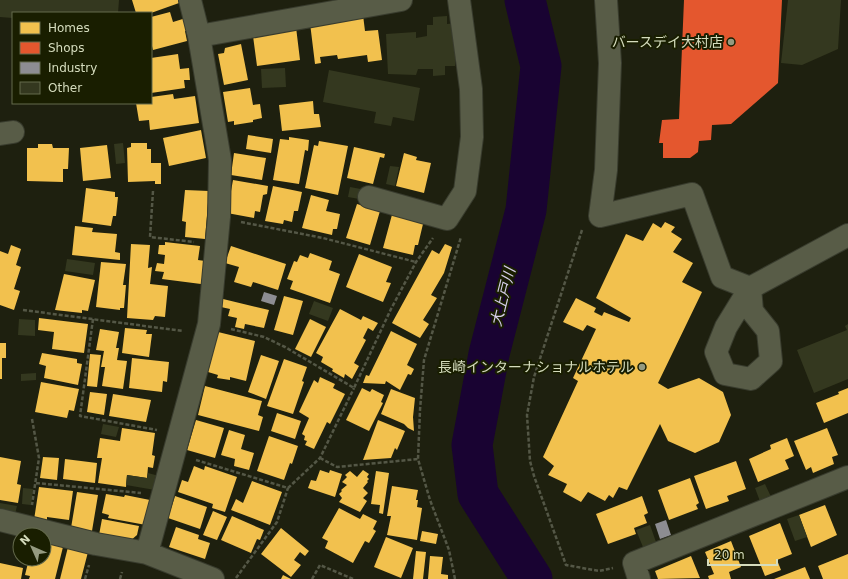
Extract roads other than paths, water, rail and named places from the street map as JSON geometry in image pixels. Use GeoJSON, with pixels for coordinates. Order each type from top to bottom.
{"type":"FeatureCollection","features":[{"type":"Feature","properties":{"kind":"street"},"geometry":{"type":"LineString","coordinates":[[147,553],[208,329],[216,244],[220,160],[199,36],[190,0]]}},
{"type":"Feature","properties":{"kind":"street"},"geometry":{"type":"LineString","coordinates":[[199,36],[401,0]]}},
{"type":"Feature","properties":{"kind":"street"},"geometry":{"type":"LineString","coordinates":[[369,197],[447,219],[464,191],[472,137],[471,90],[459,0]]}},
{"type":"Feature","properties":{"kind":"street"},"geometry":{"type":"LineString","coordinates":[[606,0],[609,71],[606,170],[600,216],[692,194],[722,277],[750,288],[848,235]]}},
{"type":"Feature","properties":{"kind":"street"},"geometry":{"type":"LineString","coordinates":[[637,571],[848,477]]}},
{"type":"Feature","properties":{"kind":"street"},"geometry":{"type":"LineString","coordinates":[[0,520],[102,545],[147,553],[173,572],[213,579]]}},
{"type":"Feature","properties":{"kind":"waterway","name":"大上戸川"},"geometry":{"type":"LineString","coordinates":[[525,0],[541,66],[526,210],[489,354],[472,445],[478,494],[532,579]]}},
{"type":"Feature","properties":{"kind":"place","name":"バースデイ大村店"},"geometry":{"type":"Point","coordinates":[731,42]}},
{"type":"Feature","properties":{"kind":"place","name":"長崎インターナショナルホテル"},"geometry":{"type":"Point","coordinates":[642,367]}}]}
